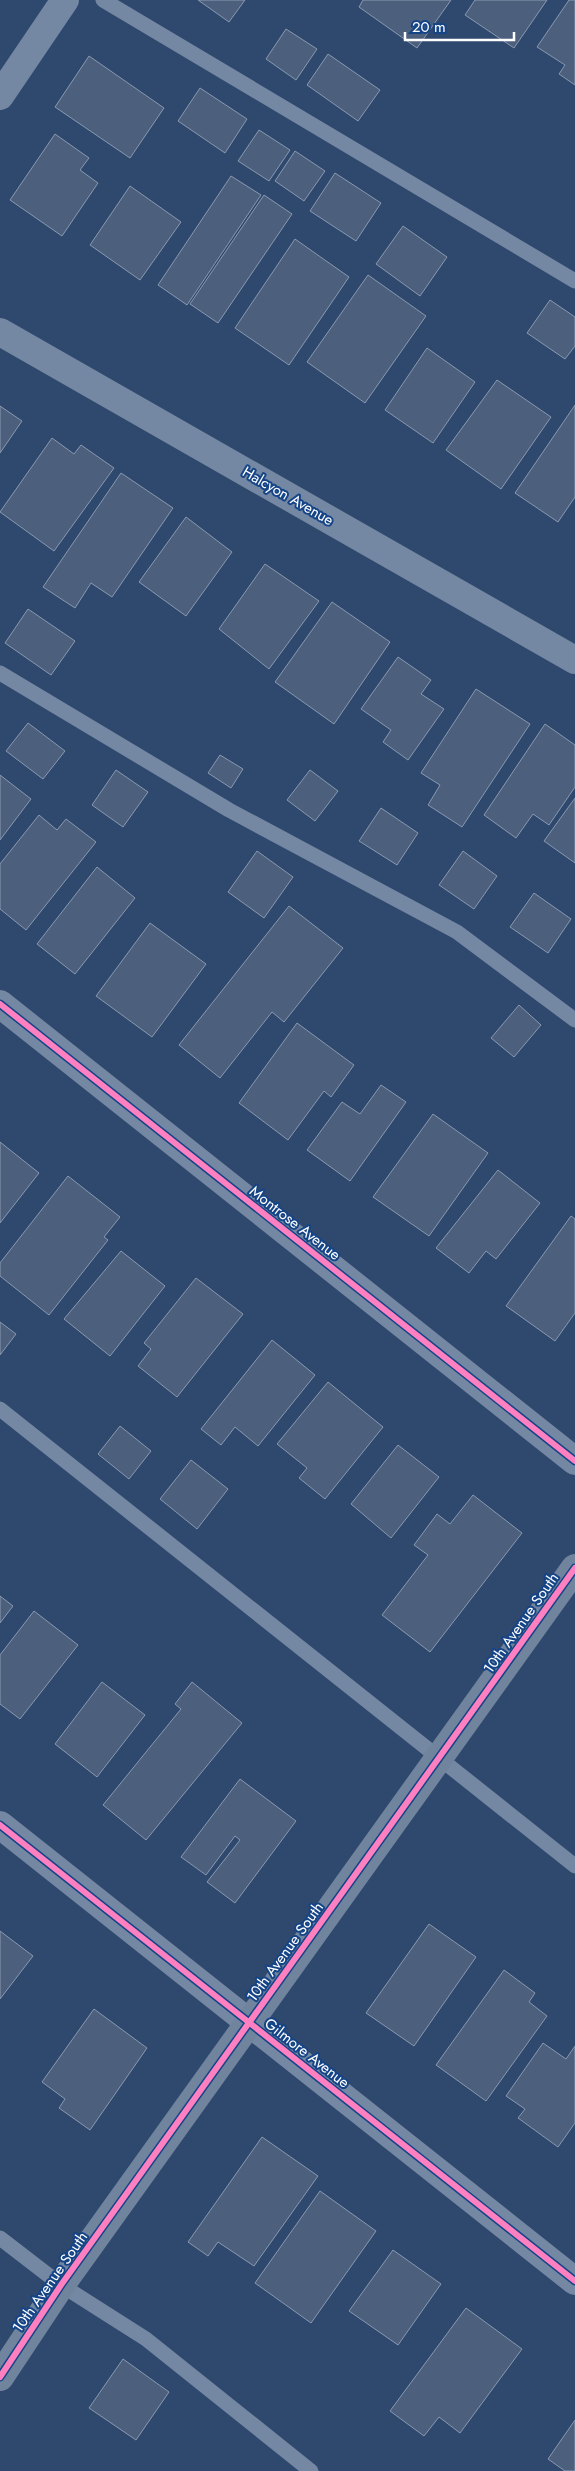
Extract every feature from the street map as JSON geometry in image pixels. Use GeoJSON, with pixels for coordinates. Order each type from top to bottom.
{"type":"FeatureCollection","features":[{"type":"Feature","properties":{"kind":"street"},"geometry":{"type":"LineString","coordinates":[[0,96],[65,0]]}},
{"type":"Feature","properties":{"kind":"street","name":"Halcyon Avenue"},"geometry":{"type":"LineString","coordinates":[[0,332],[575,660]]}},
{"type":"Feature","properties":{"kind":"street","name":"Montrose Avenue"},"geometry":{"type":"LineString","coordinates":[[0,1004],[575,1461]]}},
{"type":"Feature","properties":{"kind":"street","name":"10th Avenue South"},"geometry":{"type":"LineString","coordinates":[[0,2376],[61,2285],[440,1759],[575,1568]]}},
{"type":"Feature","properties":{"kind":"street","name":"Gilmore Avenue"},"geometry":{"type":"LineString","coordinates":[[0,1825],[575,2280]]}},
{"type":"Feature","properties":{"kind":"lane"},"geometry":{"type":"LineString","coordinates":[[103,0],[575,281]]}},
{"type":"Feature","properties":{"kind":"lane"},"geometry":{"type":"LineString","coordinates":[[0,673],[229,810],[457,932],[575,1020]]}},
{"type":"Feature","properties":{"kind":"lane"},"geometry":{"type":"LineString","coordinates":[[0,1409],[575,1866]]}},
{"type":"Feature","properties":{"kind":"lane"},"geometry":{"type":"LineString","coordinates":[[0,2238],[61,2285],[146,2339],[311,2471]]}},
{"type":"Feature","properties":{"kind":"building"},"geometry":{"type":"Polygon","coordinates":[[[198,0],[245,0],[229,22],[198,0]]]}},
{"type":"Feature","properties":{"kind":"building"},"geometry":{"type":"Polygon","coordinates":[[[363,0],[451,0],[417,48],[359,7],[363,0]]]}},
{"type":"Feature","properties":{"kind":"building"},"geometry":{"type":"Polygon","coordinates":[[[475,0],[547,0],[514,48],[465,15],[475,0]]]}},
{"type":"Feature","properties":{"kind":"building"},"geometry":{"type":"Polygon","coordinates":[[[569,0],[575,0],[575,85],[559,74],[565,65],[537,47],[569,0]]]}},
{"type":"Feature","properties":{"kind":"building"},"geometry":{"type":"Polygon","coordinates":[[[286,29],[317,49],[296,80],[266,59],[286,29]]]}},
{"type":"Feature","properties":{"kind":"building"},"geometry":{"type":"Polygon","coordinates":[[[328,54],[380,90],[358,121],[307,85],[328,54]]]}},
{"type":"Feature","properties":{"kind":"building"},"geometry":{"type":"Polygon","coordinates":[[[89,56],[164,108],[130,158],[55,107],[89,56]]]}},
{"type":"Feature","properties":{"kind":"building"},"geometry":{"type":"Polygon","coordinates":[[[200,88],[247,119],[225,153],[178,121],[200,88]]]}},
{"type":"Feature","properties":{"kind":"building"},"geometry":{"type":"Polygon","coordinates":[[[259,130],[290,150],[269,181],[238,161],[259,130]]]}},
{"type":"Feature","properties":{"kind":"building"},"geometry":{"type":"Polygon","coordinates":[[[55,134],[89,158],[80,170],[98,183],[62,236],[10,200],[55,134]]]}},
{"type":"Feature","properties":{"kind":"building"},"geometry":{"type":"Polygon","coordinates":[[[295,151],[325,171],[304,201],[275,181],[295,151]]]}},
{"type":"Feature","properties":{"kind":"building"},"geometry":{"type":"Polygon","coordinates":[[[335,173],[381,203],[356,241],[310,211],[335,173]]]}},
{"type":"Feature","properties":{"kind":"building"},"geometry":{"type":"Polygon","coordinates":[[[231,176],[261,195],[187,305],[158,285],[231,176]]]}},
{"type":"Feature","properties":{"kind":"building"},"geometry":{"type":"Polygon","coordinates":[[[130,186],[181,222],[140,280],[90,245],[130,186]]]}},
{"type":"Feature","properties":{"kind":"building"},"geometry":{"type":"Polygon","coordinates":[[[264,195],[292,214],[218,323],[190,304],[264,195]]]}},
{"type":"Feature","properties":{"kind":"building"},"geometry":{"type":"Polygon","coordinates":[[[403,226],[447,257],[420,296],[376,264],[403,226]]]}},
{"type":"Feature","properties":{"kind":"building"},"geometry":{"type":"Polygon","coordinates":[[[295,239],[349,277],[289,365],[235,328],[295,239]]]}},
{"type":"Feature","properties":{"kind":"building"},"geometry":{"type":"Polygon","coordinates":[[[368,275],[426,316],[365,403],[307,362],[368,275]]]}},
{"type":"Feature","properties":{"kind":"building"},"geometry":{"type":"Polygon","coordinates":[[[550,300],[575,317],[575,346],[565,359],[527,333],[550,300]]]}},
{"type":"Feature","properties":{"kind":"building"},"geometry":{"type":"Polygon","coordinates":[[[427,348],[475,382],[433,443],[385,410],[427,348]]]}},
{"type":"Feature","properties":{"kind":"building"},"geometry":{"type":"Polygon","coordinates":[[[497,380],[551,417],[501,489],[446,450],[497,380]]]}},
{"type":"Feature","properties":{"kind":"building"},"geometry":{"type":"Polygon","coordinates":[[[575,405],[575,497],[558,522],[515,493],[575,405]]]}},
{"type":"Feature","properties":{"kind":"building"},"geometry":{"type":"Polygon","coordinates":[[[0,406],[22,421],[0,453],[0,406]]]}},
{"type":"Feature","properties":{"kind":"building"},"geometry":{"type":"Polygon","coordinates":[[[52,438],[74,454],[81,445],[114,468],[54,551],[0,512],[52,438]]]}},
{"type":"Feature","properties":{"kind":"building"},"geometry":{"type":"Polygon","coordinates":[[[121,473],[173,508],[112,597],[91,583],[75,608],[43,587],[121,473]]]}},
{"type":"Feature","properties":{"kind":"building"},"geometry":{"type":"Polygon","coordinates":[[[186,517],[232,552],[186,616],[139,582],[186,517]]]}},
{"type":"Feature","properties":{"kind":"building"},"geometry":{"type":"Polygon","coordinates":[[[265,564],[319,601],[269,669],[219,629],[265,564]]]}},
{"type":"Feature","properties":{"kind":"building"},"geometry":{"type":"Polygon","coordinates":[[[332,602],[390,642],[334,724],[275,682],[332,602]]]}},
{"type":"Feature","properties":{"kind":"building"},"geometry":{"type":"Polygon","coordinates":[[[28,609],[75,641],[51,675],[5,643],[28,609]]]}},
{"type":"Feature","properties":{"kind":"building"},"geometry":{"type":"Polygon","coordinates":[[[398,657],[431,680],[421,694],[444,709],[408,760],[383,742],[391,730],[361,709],[398,657]]]}},
{"type":"Feature","properties":{"kind":"building"},"geometry":{"type":"Polygon","coordinates":[[[476,689],[530,724],[462,827],[428,805],[440,785],[421,773],[476,689]]]}},
{"type":"Feature","properties":{"kind":"building"},"geometry":{"type":"Polygon","coordinates":[[[28,723],[65,751],[43,779],[6,751],[28,723]]]}},
{"type":"Feature","properties":{"kind":"building"},"geometry":{"type":"Polygon","coordinates":[[[545,724],[575,745],[575,787],[549,825],[533,814],[516,838],[484,815],[545,724]]]}},
{"type":"Feature","properties":{"kind":"building"},"geometry":{"type":"Polygon","coordinates":[[[220,755],[243,769],[231,788],[208,773],[220,755]]]}},
{"type":"Feature","properties":{"kind":"building"},"geometry":{"type":"Polygon","coordinates":[[[116,770],[148,792],[123,827],[92,805],[116,770]]]}},
{"type":"Feature","properties":{"kind":"building"},"geometry":{"type":"Polygon","coordinates":[[[310,770],[338,791],[315,821],[287,800],[310,770]]]}},
{"type":"Feature","properties":{"kind":"building"},"geometry":{"type":"Polygon","coordinates":[[[0,775],[31,799],[0,840],[0,775]]]}},
{"type":"Feature","properties":{"kind":"building"},"geometry":{"type":"Polygon","coordinates":[[[575,798],[575,863],[544,841],[575,798]]]}},
{"type":"Feature","properties":{"kind":"building"},"geometry":{"type":"Polygon","coordinates":[[[381,808],[418,833],[397,865],[359,841],[381,808]]]}},
{"type":"Feature","properties":{"kind":"building"},"geometry":{"type":"Polygon","coordinates":[[[39,815],[57,830],[66,819],[96,842],[26,930],[0,909],[0,864],[39,815]]]}},
{"type":"Feature","properties":{"kind":"building"},"geometry":{"type":"Polygon","coordinates":[[[257,851],[293,877],[264,918],[228,892],[257,851]]]}},
{"type":"Feature","properties":{"kind":"building"},"geometry":{"type":"Polygon","coordinates":[[[463,851],[497,876],[474,909],[439,885],[463,851]]]}},
{"type":"Feature","properties":{"kind":"building"},"geometry":{"type":"Polygon","coordinates":[[[97,867],[135,898],[75,974],[37,944],[97,867]]]}},
{"type":"Feature","properties":{"kind":"building"},"geometry":{"type":"Polygon","coordinates":[[[534,893],[571,919],[548,953],[510,927],[534,893]]]}},
{"type":"Feature","properties":{"kind":"building"},"geometry":{"type":"Polygon","coordinates":[[[289,906],[343,948],[284,1022],[272,1012],[220,1078],[179,1045],[289,906]]]}},
{"type":"Feature","properties":{"kind":"building"},"geometry":{"type":"Polygon","coordinates":[[[150,923],[206,964],[152,1037],[96,996],[150,923]]]}},
{"type":"Feature","properties":{"kind":"building"},"geometry":{"type":"Polygon","coordinates":[[[519,1005],[541,1025],[514,1057],[491,1038],[519,1005]]]}},
{"type":"Feature","properties":{"kind":"building"},"geometry":{"type":"Polygon","coordinates":[[[297,1023],[354,1065],[331,1097],[324,1091],[288,1140],[239,1103],[297,1023]]]}},
{"type":"Feature","properties":{"kind":"building"},"geometry":{"type":"Polygon","coordinates":[[[381,1085],[406,1102],[350,1181],[307,1150],[342,1102],[360,1114],[381,1085]]]}},
{"type":"Feature","properties":{"kind":"building"},"geometry":{"type":"Polygon","coordinates":[[[433,1114],[488,1153],[429,1236],[373,1197],[433,1114]]]}},
{"type":"Feature","properties":{"kind":"building"},"geometry":{"type":"Polygon","coordinates":[[[0,1142],[39,1173],[0,1223],[0,1142]]]}},
{"type":"Feature","properties":{"kind":"building"},"geometry":{"type":"Polygon","coordinates":[[[498,1170],[540,1203],[496,1259],[486,1251],[469,1273],[436,1248],[498,1170]]]}},
{"type":"Feature","properties":{"kind":"building"},"geometry":{"type":"Polygon","coordinates":[[[68,1176],[120,1217],[104,1237],[108,1240],[49,1315],[0,1276],[0,1263],[68,1176]]]}},
{"type":"Feature","properties":{"kind":"building"},"geometry":{"type":"Polygon","coordinates":[[[571,1216],[575,1219],[575,1313],[555,1341],[506,1306],[571,1216]]]}},
{"type":"Feature","properties":{"kind":"building"},"geometry":{"type":"Polygon","coordinates":[[[121,1251],[165,1286],[110,1356],[64,1319],[121,1251]]]}},
{"type":"Feature","properties":{"kind":"building"},"geometry":{"type":"Polygon","coordinates":[[[196,1278],[243,1314],[177,1397],[138,1366],[151,1349],[144,1343],[196,1278]]]}},
{"type":"Feature","properties":{"kind":"building"},"geometry":{"type":"Polygon","coordinates":[[[0,1322],[16,1334],[0,1355],[0,1322]]]}},
{"type":"Feature","properties":{"kind":"building"},"geometry":{"type":"Polygon","coordinates":[[[272,1340],[315,1375],[258,1446],[235,1427],[221,1445],[201,1429],[272,1340]]]}},
{"type":"Feature","properties":{"kind":"building"},"geometry":{"type":"Polygon","coordinates":[[[328,1382],[383,1427],[325,1499],[299,1478],[307,1468],[277,1444],[328,1382]]]}},
{"type":"Feature","properties":{"kind":"building"},"geometry":{"type":"Polygon","coordinates":[[[120,1426],[151,1451],[129,1479],[98,1454],[120,1426]]]}},
{"type":"Feature","properties":{"kind":"building"},"geometry":{"type":"Polygon","coordinates":[[[398,1445],[439,1477],[391,1538],[351,1504],[398,1445]]]}},
{"type":"Feature","properties":{"kind":"building"},"geometry":{"type":"Polygon","coordinates":[[[191,1460],[228,1489],[197,1529],[160,1499],[191,1460]]]}},
{"type":"Feature","properties":{"kind":"building"},"geometry":{"type":"Polygon","coordinates":[[[473,1495],[522,1533],[430,1652],[382,1615],[428,1555],[414,1545],[437,1514],[450,1524],[473,1495]]]}},
{"type":"Feature","properties":{"kind":"building"},"geometry":{"type":"Polygon","coordinates":[[[0,1596],[13,1606],[0,1623],[0,1596]]]}},
{"type":"Feature","properties":{"kind":"building"},"geometry":{"type":"Polygon","coordinates":[[[34,1611],[78,1645],[20,1719],[0,1704],[0,1655],[34,1611]]]}},
{"type":"Feature","properties":{"kind":"building"},"geometry":{"type":"Polygon","coordinates":[[[102,1682],[145,1715],[97,1777],[55,1744],[102,1682]]]}},
{"type":"Feature","properties":{"kind":"building"},"geometry":{"type":"Polygon","coordinates":[[[192,1682],[242,1723],[146,1840],[103,1805],[181,1709],[175,1704],[192,1682]]]}},
{"type":"Feature","properties":{"kind":"building"},"geometry":{"type":"Polygon","coordinates":[[[240,1779],[296,1821],[235,1903],[207,1882],[240,1840],[235,1836],[206,1875],[181,1857],[240,1779]]]}},
{"type":"Feature","properties":{"kind":"building"},"geometry":{"type":"Polygon","coordinates":[[[429,1924],[476,1957],[414,2046],[366,2013],[429,1924]]]}},
{"type":"Feature","properties":{"kind":"building"},"geometry":{"type":"Polygon","coordinates":[[[0,1931],[33,1956],[0,1999],[0,1931]]]}},
{"type":"Feature","properties":{"kind":"building"},"geometry":{"type":"Polygon","coordinates":[[[504,1970],[535,1993],[529,2002],[547,2016],[486,2101],[436,2065],[504,1970]]]}},
{"type":"Feature","properties":{"kind":"building"},"geometry":{"type":"Polygon","coordinates":[[[94,2009],[147,2048],[90,2130],[59,2108],[65,2099],[42,2082],[94,2009]]]}},
{"type":"Feature","properties":{"kind":"building"},"geometry":{"type":"Polygon","coordinates":[[[543,2043],[566,2059],[575,2046],[575,2123],[558,2147],[518,2118],[525,2109],[506,2096],[543,2043]]]}},
{"type":"Feature","properties":{"kind":"building"},"geometry":{"type":"Polygon","coordinates":[[[262,2137],[318,2176],[254,2266],[218,2242],[208,2256],[188,2242],[262,2137]]]}},
{"type":"Feature","properties":{"kind":"building"},"geometry":{"type":"Polygon","coordinates":[[[320,2191],[376,2231],[311,2323],[255,2283],[320,2191]]]}},
{"type":"Feature","properties":{"kind":"building"},"geometry":{"type":"Polygon","coordinates":[[[393,2250],[441,2284],[398,2345],[349,2311],[393,2250]]]}},
{"type":"Feature","properties":{"kind":"building"},"geometry":{"type":"Polygon","coordinates":[[[466,2308],[522,2349],[460,2433],[439,2417],[424,2436],[390,2411],[466,2308]]]}},
{"type":"Feature","properties":{"kind":"building"},"geometry":{"type":"Polygon","coordinates":[[[123,2359],[169,2392],[136,2440],[89,2408],[123,2359]]]}},
{"type":"Feature","properties":{"kind":"building"},"geometry":{"type":"Polygon","coordinates":[[[575,2420],[575,2471],[565,2471],[548,2459],[575,2420]]]}},
{"type":"Feature","properties":{"kind":"cycle path"},"geometry":{"type":"LineString","coordinates":[[0,1004],[575,1461]]}},
{"type":"Feature","properties":{"kind":"cycle path"},"geometry":{"type":"LineString","coordinates":[[0,2377],[61,2285],[575,1568]]}},
{"type":"Feature","properties":{"kind":"cycle path"},"geometry":{"type":"LineString","coordinates":[[0,1825],[575,2281]]}}]}
